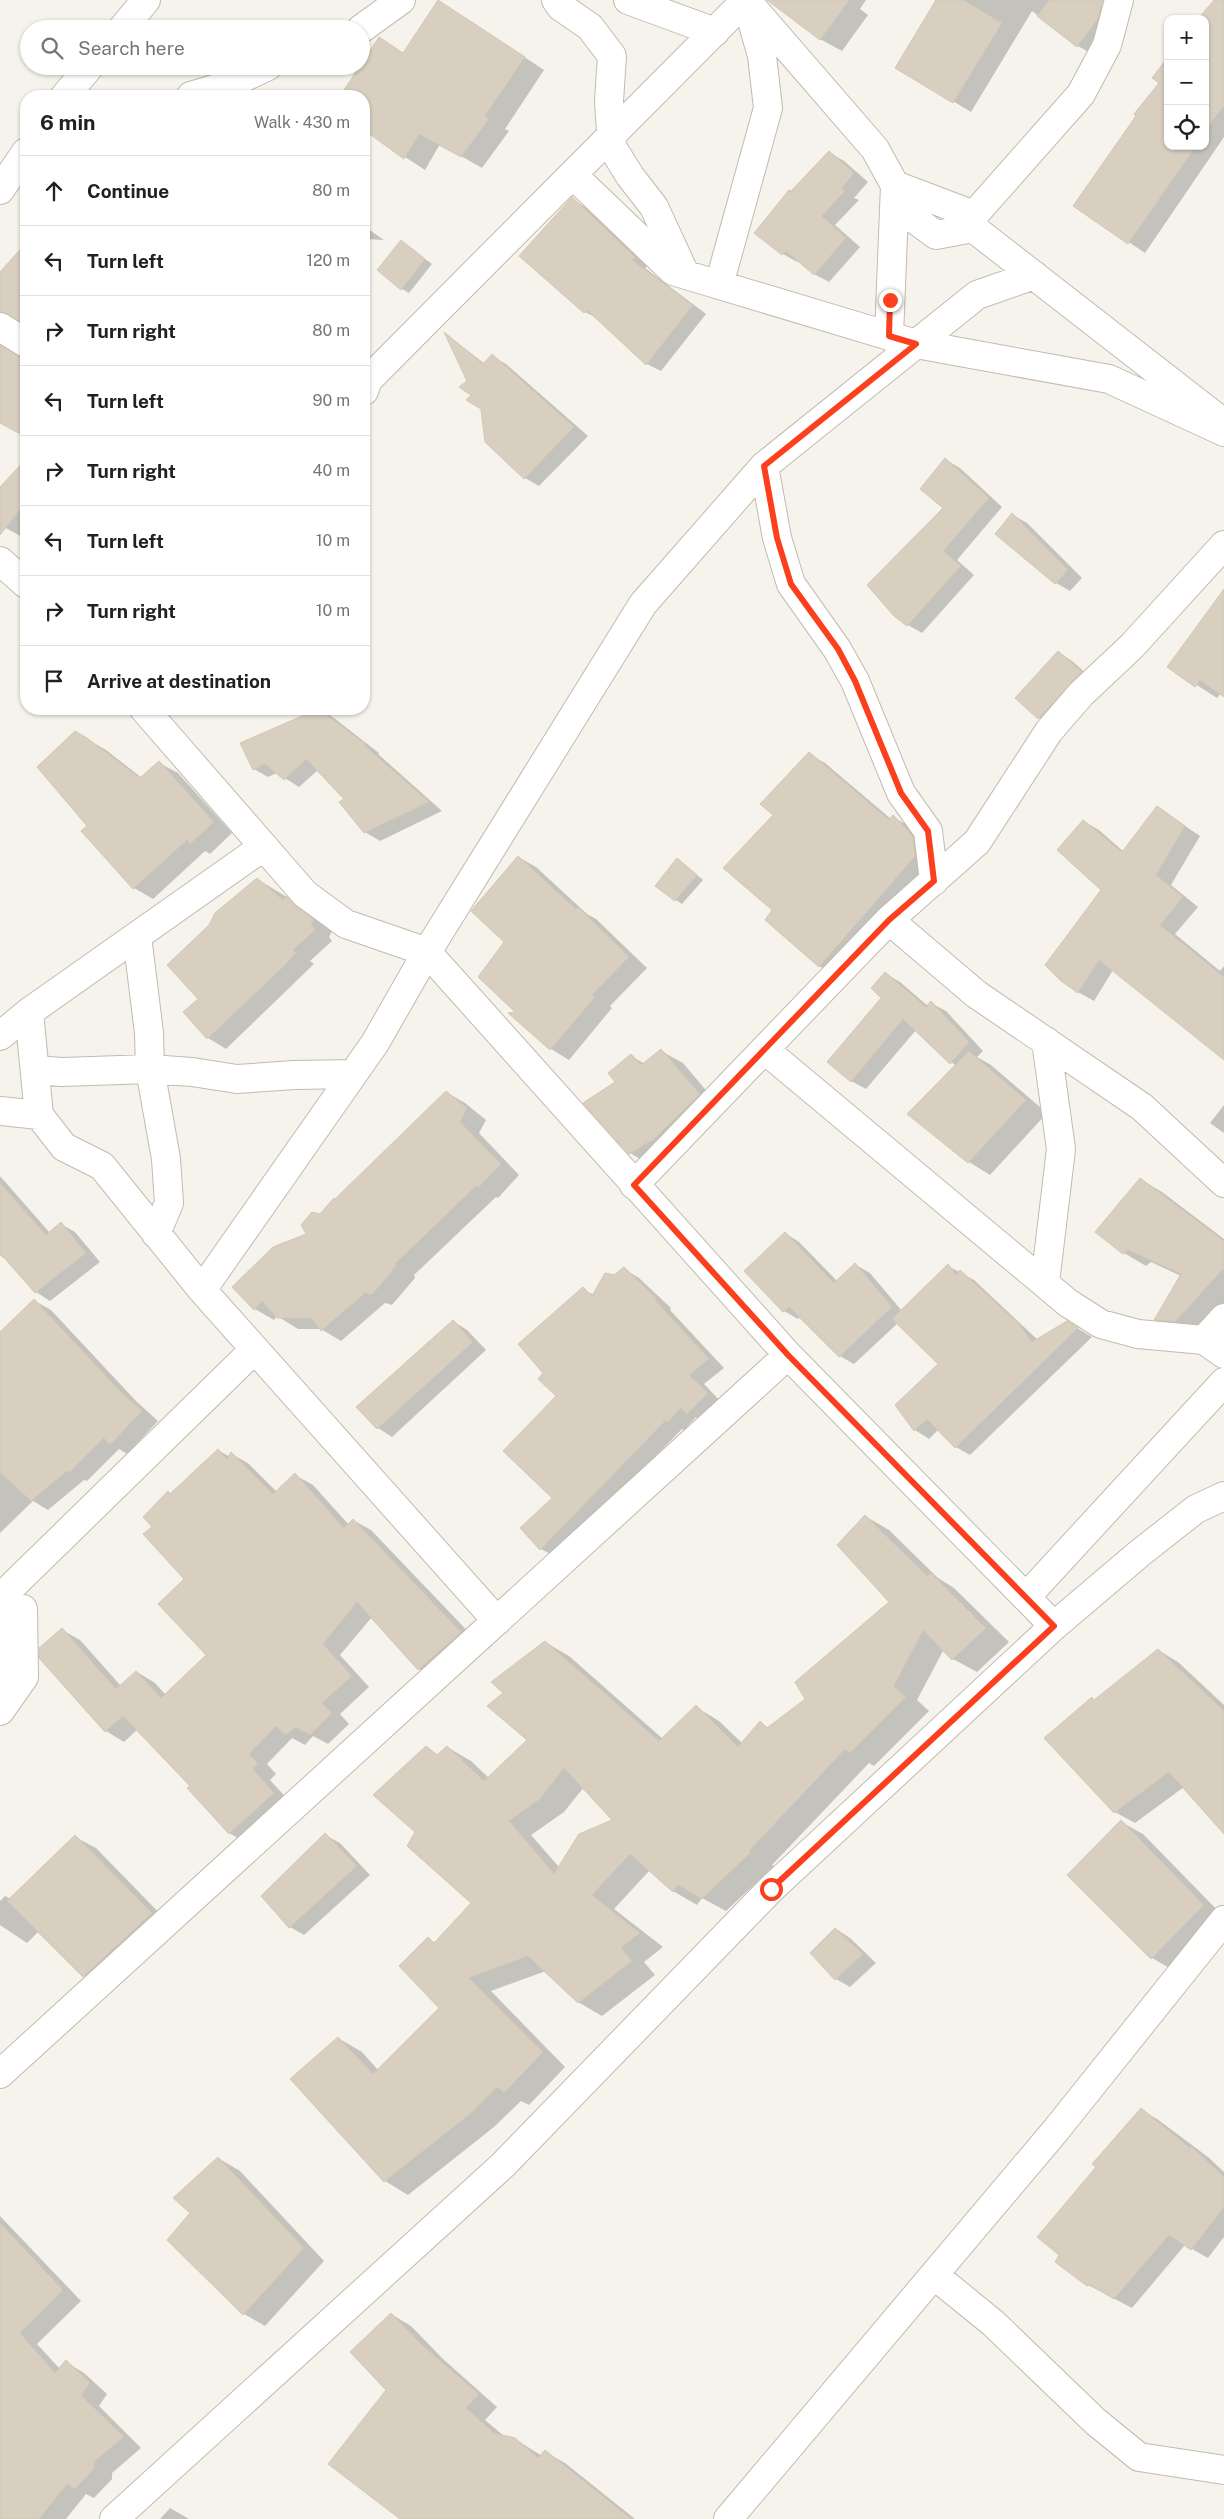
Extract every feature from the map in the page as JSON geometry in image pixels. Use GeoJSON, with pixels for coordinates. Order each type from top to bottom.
{"type":"FeatureCollection","features":[{"type":"Feature","properties":{"kind":"street"},"geometry":{"type":"LineString","coordinates":[[129,20],[146,0]]}},
{"type":"Feature","properties":{"kind":"street"},"geometry":{"type":"LineString","coordinates":[[370,22],[401,0]]}},
{"type":"Feature","properties":{"kind":"street"},"geometry":{"type":"LineString","coordinates":[[556,0],[561,7],[590,27],[612,56],[609,101],[613,134],[612,147],[630,176],[654,207],[686,276]]}},
{"type":"Feature","properties":{"kind":"street"},"geometry":{"type":"LineString","coordinates":[[628,0],[715,32]]}},
{"type":"Feature","properties":{"kind":"street"},"geometry":{"type":"LineString","coordinates":[[370,379],[746,0]]}},
{"type":"Feature","properties":{"kind":"street"},"geometry":{"type":"LineString","coordinates":[[746,0],[875,149],[895,185],[889,336]]}},
{"type":"Feature","properties":{"kind":"street"},"geometry":{"type":"LineString","coordinates":[[719,285],[768,108],[762,56],[746,0]]}},
{"type":"Feature","properties":{"kind":"street"},"geometry":{"type":"LineString","coordinates":[[973,221],[1081,94],[1107,45],[1119,0]]}},
{"type":"Feature","properties":{"kind":"street"},"geometry":{"type":"LineString","coordinates":[[70,90],[82,75]]}},
{"type":"Feature","properties":{"kind":"street"},"geometry":{"type":"LineString","coordinates":[[211,90],[228,85],[249,75]]}},
{"type":"Feature","properties":{"kind":"street"},"geometry":{"type":"LineString","coordinates":[[0,190],[20,161]]}},
{"type":"Feature","properties":{"kind":"street"},"geometry":{"type":"LineString","coordinates":[[573,175],[673,271],[916,344],[1109,379],[1224,432]]}},
{"type":"Feature","properties":{"kind":"street"},"geometry":{"type":"LineString","coordinates":[[895,185],[973,221],[1034,275],[1224,425]]}},
{"type":"Feature","properties":{"kind":"street"},"geometry":{"type":"LineString","coordinates":[[202,1290],[375,1043],[427,952],[643,604],[764,466],[977,295],[1034,275]]}},
{"type":"Feature","properties":{"kind":"street"},"geometry":{"type":"LineString","coordinates":[[0,327],[20,339]]}},
{"type":"Feature","properties":{"kind":"street"},"geometry":{"type":"LineString","coordinates":[[764,466],[777,538],[791,584],[838,649],[855,681],[901,793],[928,831],[934,881]]}},
{"type":"Feature","properties":{"kind":"street"},"geometry":{"type":"LineString","coordinates":[[634,1185],[889,920],[977,842],[1049,731],[1074,702],[1132,646],[1224,545]]}},
{"type":"Feature","properties":{"kind":"street"},"geometry":{"type":"LineString","coordinates":[[0,561],[20,579]]}},
{"type":"Feature","properties":{"kind":"street"},"geometry":{"type":"LineString","coordinates":[[150,715],[305,894],[346,924],[427,952],[788,1355],[1054,1626]]}},
{"type":"Feature","properties":{"kind":"street"},"geometry":{"type":"LineString","coordinates":[[0,1036],[29,1012],[263,847]]}},
{"type":"Feature","properties":{"kind":"street"},"geometry":{"type":"LineString","coordinates":[[889,920],[976,994],[1142,1107],[1224,1183]]}},
{"type":"Feature","properties":{"kind":"street"},"geometry":{"type":"LineString","coordinates":[[137,936],[149,1033],[150,1069],[166,1159],[170,1203],[156,1234]]}},
{"type":"Feature","properties":{"kind":"street"},"geometry":{"type":"LineString","coordinates":[[29,1012],[39,1115],[64,1147],[102,1166],[202,1290],[497,1621]]}},
{"type":"Feature","properties":{"kind":"street"},"geometry":{"type":"LineString","coordinates":[[1045,1283],[1061,1149],[1046,1041]]}},
{"type":"Feature","properties":{"kind":"street"},"geometry":{"type":"LineString","coordinates":[[765,1050],[1068,1303],[1101,1324],[1138,1334],[1214,1347],[1224,1318]]}},
{"type":"Feature","properties":{"kind":"street"},"geometry":{"type":"LineString","coordinates":[[34,1070],[62,1072],[150,1069],[192,1072],[237,1080],[294,1075],[353,1074]]}},
{"type":"Feature","properties":{"kind":"street"},"geometry":{"type":"LineString","coordinates":[[0,1112],[39,1115]]}},
{"type":"Feature","properties":{"kind":"street"},"geometry":{"type":"LineString","coordinates":[[0,1680],[8,1637],[8,1608],[255,1349]]}},
{"type":"Feature","properties":{"kind":"street"},"geometry":{"type":"LineString","coordinates":[[4,2060],[497,1621],[788,1355]]}},
{"type":"Feature","properties":{"kind":"street"},"geometry":{"type":"LineString","coordinates":[[1026,1597],[1224,1382]]}},
{"type":"Feature","properties":{"kind":"street"},"geometry":{"type":"LineString","coordinates":[[114,2519],[503,2165],[771,1889],[1054,1626],[1140,1553],[1196,1509],[1224,1496]]}},
{"type":"Feature","properties":{"kind":"street"},"geometry":{"type":"LineString","coordinates":[[0,1711],[24,1678],[8,1608]]}},
{"type":"Feature","properties":{"kind":"street"},"geometry":{"type":"LineString","coordinates":[[728,2519],[1056,2130],[1224,1920]]}},
{"type":"Feature","properties":{"kind":"street"},"geometry":{"type":"LineString","coordinates":[[934,2275],[993,2323],[1096,2422],[1140,2457],[1224,2470]]}},
{"type":"Feature","properties":{"kind":"building"},"geometry":{"type":"Polygon","coordinates":[[[438,0],[525,57],[485,116],[489,119],[461,157],[419,134],[404,159],[370,134],[370,90],[344,90],[354,75],[370,75],[370,51],[379,37],[403,53],[438,0]]]}},
{"type":"Feature","properties":{"kind":"building"},"geometry":{"type":"Polygon","coordinates":[[[767,0],[849,0],[820,40],[767,0]]]}},
{"type":"Feature","properties":{"kind":"building"},"geometry":{"type":"Polygon","coordinates":[[[936,0],[963,0],[1002,23],[953,103],[895,68],[936,0]]]}},
{"type":"Feature","properties":{"kind":"building"},"geometry":{"type":"Polygon","coordinates":[[[1049,0],[1103,0],[1097,20],[1077,47],[1037,16],[1049,0]]]}},
{"type":"Feature","properties":{"kind":"building"},"geometry":{"type":"Polygon","coordinates":[[[1214,0],[1224,0],[1224,106],[1209,125],[1209,15],[1201,15],[1214,0]]]}},
{"type":"Feature","properties":{"kind":"building"},"geometry":{"type":"Polygon","coordinates":[[[1164,62],[1164,150],[1193,150],[1128,244],[1073,206],[1136,116],[1134,114],[1159,83],[1152,78],[1164,62]]]}},
{"type":"Feature","properties":{"kind":"building"},"geometry":{"type":"Polygon","coordinates":[[[829,151],[854,173],[841,189],[845,191],[822,216],[846,238],[814,275],[786,251],[782,255],[754,233],[789,190],[791,191],[829,151]]]}},
{"type":"Feature","properties":{"kind":"building"},"geometry":{"type":"Polygon","coordinates":[[[572,197],[635,257],[632,260],[693,305],[646,365],[587,310],[584,313],[519,256],[572,197]]]}},
{"type":"Feature","properties":{"kind":"building"},"geometry":{"type":"Polygon","coordinates":[[[401,240],[425,259],[401,290],[377,270],[401,240]]]}},
{"type":"Feature","properties":{"kind":"building"},"geometry":{"type":"Polygon","coordinates":[[[20,250],[20,322],[0,311],[0,272],[20,250]]]}},
{"type":"Feature","properties":{"kind":"building"},"geometry":{"type":"Polygon","coordinates":[[[444,332],[483,364],[492,354],[574,427],[524,479],[485,442],[481,409],[466,400],[471,395],[459,387],[467,381],[444,332]]]}},
{"type":"Feature","properties":{"kind":"building"},"geometry":{"type":"Polygon","coordinates":[[[0,345],[20,357],[20,434],[0,423],[0,345]]]}},
{"type":"Feature","properties":{"kind":"building"},"geometry":{"type":"Polygon","coordinates":[[[945,458],[989,498],[943,551],[961,566],[907,626],[894,616],[867,585],[943,508],[920,489],[945,458]]]}},
{"type":"Feature","properties":{"kind":"building"},"geometry":{"type":"Polygon","coordinates":[[[20,465],[20,510],[0,535],[0,487],[20,465]]]}},
{"type":"Feature","properties":{"kind":"building"},"geometry":{"type":"Polygon","coordinates":[[[1012,513],[1068,570],[1055,584],[995,534],[1012,513]]]}},
{"type":"Feature","properties":{"kind":"building"},"geometry":{"type":"Polygon","coordinates":[[[1224,589],[1224,697],[1200,680],[1195,687],[1167,667],[1224,589]]]}},
{"type":"Feature","properties":{"kind":"building"},"geometry":{"type":"Polygon","coordinates":[[[1058,651],[1082,672],[1038,719],[1015,698],[1058,651]]]}},
{"type":"Feature","properties":{"kind":"building"},"geometry":{"type":"Polygon","coordinates":[[[304,715],[326,715],[366,744],[364,745],[429,802],[364,833],[339,802],[344,799],[306,759],[284,780],[265,764],[253,770],[240,743],[304,715]]]}},
{"type":"Feature","properties":{"kind":"building"},"geometry":{"type":"Polygon","coordinates":[[[75,731],[140,778],[159,761],[214,822],[190,844],[187,840],[133,889],[81,831],[87,826],[37,767],[75,731]]]}},
{"type":"Feature","properties":{"kind":"building"},"geometry":{"type":"Polygon","coordinates":[[[809,752],[889,820],[893,815],[913,837],[915,856],[819,967],[765,920],[772,910],[723,868],[773,815],[760,804],[809,752]]]}},
{"type":"Feature","properties":{"kind":"building"},"geometry":{"type":"Polygon","coordinates":[[[1157,806],[1185,826],[1156,875],[1183,897],[1160,925],[1224,977],[1224,1060],[1099,960],[1078,993],[1061,981],[1045,965],[1101,890],[1057,850],[1083,820],[1122,852],[1157,806]]]}},
{"type":"Feature","properties":{"kind":"building"},"geometry":{"type":"Polygon","coordinates":[[[518,856],[576,909],[578,907],[629,957],[592,995],[595,997],[550,1050],[508,1013],[515,1012],[478,977],[504,942],[471,911],[518,856]]]}},
{"type":"Feature","properties":{"kind":"building"},"geometry":{"type":"Polygon","coordinates":[[[677,858],[697,875],[675,901],[655,886],[677,858]]]}},
{"type":"Feature","properties":{"kind":"building"},"geometry":{"type":"Polygon","coordinates":[[[257,878],[283,900],[286,896],[314,920],[311,925],[315,930],[293,950],[296,953],[284,966],[207,1039],[183,1012],[198,999],[167,965],[209,925],[215,913],[257,878]]]}},
{"type":"Feature","properties":{"kind":"building"},"geometry":{"type":"Polygon","coordinates":[[[885,972],[926,1007],[931,1001],[969,1042],[950,1064],[903,1019],[851,1082],[827,1062],[881,998],[871,988],[885,972]]]}},
{"type":"Feature","properties":{"kind":"building"},"geometry":{"type":"Polygon","coordinates":[[[661,1049],[700,1094],[654,1139],[629,1154],[583,1103],[615,1082],[608,1073],[631,1054],[641,1065],[661,1049]]]}},
{"type":"Feature","properties":{"kind":"building"},"geometry":{"type":"Polygon","coordinates":[[[969,1051],[1026,1100],[968,1163],[907,1114],[969,1051]]]}},
{"type":"Feature","properties":{"kind":"building"},"geometry":{"type":"Polygon","coordinates":[[[446,1091],[467,1108],[460,1122],[501,1164],[478,1188],[476,1186],[395,1264],[396,1266],[372,1295],[365,1293],[321,1331],[311,1318],[277,1318],[262,1301],[254,1310],[232,1287],[273,1247],[306,1234],[301,1225],[312,1212],[320,1214],[334,1198],[446,1091]]]}},
{"type":"Feature","properties":{"kind":"building"},"geometry":{"type":"Polygon","coordinates":[[[1140,1178],[1224,1241],[1224,1268],[1175,1322],[1154,1320],[1181,1274],[1128,1250],[1123,1254],[1095,1232],[1140,1178]]]}},
{"type":"Feature","properties":{"kind":"building"},"geometry":{"type":"Polygon","coordinates":[[[0,1183],[46,1235],[61,1222],[86,1253],[35,1293],[0,1253],[0,1183]]]}},
{"type":"Feature","properties":{"kind":"building"},"geometry":{"type":"Polygon","coordinates":[[[785,1232],[834,1283],[855,1263],[892,1307],[839,1357],[789,1307],[783,1312],[744,1271],[785,1232]]]}},
{"type":"Feature","properties":{"kind":"building"},"geometry":{"type":"Polygon","coordinates":[[[948,1264],[956,1275],[960,1270],[1018,1323],[1032,1342],[1067,1321],[1078,1328],[955,1448],[927,1419],[914,1431],[895,1405],[938,1364],[892,1319],[948,1264]]]}},
{"type":"Feature","properties":{"kind":"building"},"geometry":{"type":"Polygon","coordinates":[[[624,1267],[657,1299],[655,1300],[709,1359],[689,1375],[708,1393],[687,1414],[681,1408],[668,1422],[666,1420],[540,1550],[520,1528],[552,1498],[503,1451],[556,1396],[538,1379],[543,1373],[518,1344],[583,1287],[592,1296],[605,1273],[614,1275],[624,1267]]]}},
{"type":"Feature","properties":{"kind":"building"},"geometry":{"type":"Polygon","coordinates":[[[34,1299],[119,1390],[142,1411],[110,1445],[104,1438],[70,1472],[67,1471],[31,1501],[0,1472],[0,1332],[34,1299]]]}},
{"type":"Feature","properties":{"kind":"building"},"geometry":{"type":"Polygon","coordinates":[[[453,1320],[473,1342],[377,1429],[356,1407],[453,1320]]]}},
{"type":"Feature","properties":{"kind":"building"},"geometry":{"type":"Polygon","coordinates":[[[218,1449],[227,1459],[231,1452],[273,1494],[295,1473],[344,1528],[353,1519],[461,1632],[418,1670],[357,1602],[323,1644],[352,1676],[322,1703],[332,1713],[310,1735],[295,1727],[286,1735],[276,1726],[249,1754],[258,1763],[253,1769],[274,1793],[229,1834],[187,1788],[190,1786],[123,1716],[105,1732],[39,1658],[39,1648],[62,1628],[116,1689],[136,1671],[161,1698],[206,1655],[158,1604],[184,1579],[143,1534],[152,1527],[143,1517],[168,1491],[170,1494],[218,1449]]]}},
{"type":"Feature","properties":{"kind":"building"},"geometry":{"type":"Polygon","coordinates":[[[865,1515],[927,1576],[931,1573],[986,1628],[952,1660],[923,1630],[894,1686],[906,1697],[850,1753],[845,1749],[749,1851],[751,1852],[702,1899],[678,1885],[673,1892],[630,1854],[592,1895],[640,1933],[621,1948],[632,1961],[578,2003],[528,1956],[469,1978],[543,2052],[504,2093],[497,2087],[470,2114],[384,2182],[290,2079],[338,2037],[373,2074],[439,2008],[399,1966],[428,1937],[434,1943],[471,1903],[407,1846],[415,1832],[373,1795],[426,1746],[437,1755],[447,1746],[484,1781],[527,1740],[487,1706],[503,1693],[491,1682],[545,1641],[659,1741],[696,1705],[738,1747],[760,1721],[767,1728],[805,1699],[795,1682],[889,1602],[837,1545],[865,1515]],[[564,1768],[540,1799],[509,1821],[554,1874],[579,1834],[612,1820],[564,1768]]]}},
{"type":"Feature","properties":{"kind":"building"},"geometry":{"type":"Polygon","coordinates":[[[1158,1649],[1224,1711],[1224,1834],[1169,1772],[1114,1813],[1044,1738],[1092,1697],[1094,1700],[1158,1649]]]}},
{"type":"Feature","properties":{"kind":"building"},"geometry":{"type":"Polygon","coordinates":[[[1121,1820],[1204,1905],[1151,1959],[1067,1875],[1121,1820]]]}},
{"type":"Feature","properties":{"kind":"building"},"geometry":{"type":"Polygon","coordinates":[[[325,1833],[357,1866],[289,1928],[261,1896],[325,1833]]]}},
{"type":"Feature","properties":{"kind":"building"},"geometry":{"type":"Polygon","coordinates":[[[75,1835],[152,1913],[83,1977],[7,1901],[75,1835]]]}},
{"type":"Feature","properties":{"kind":"building"},"geometry":{"type":"Polygon","coordinates":[[[835,1928],[863,1954],[835,1980],[810,1953],[835,1928]]]}},
{"type":"Feature","properties":{"kind":"building"},"geometry":{"type":"Polygon","coordinates":[[[1141,2108],[1190,2148],[1191,2146],[1224,2177],[1224,2207],[1191,2250],[1169,2235],[1114,2299],[1091,2285],[1087,2286],[1055,2262],[1059,2255],[1037,2237],[1096,2167],[1092,2164],[1141,2108]]]}},
{"type":"Feature","properties":{"kind":"building"},"geometry":{"type":"Polygon","coordinates":[[[218,2157],[304,2248],[243,2315],[167,2240],[190,2213],[173,2198],[218,2157]]]}},
{"type":"Feature","properties":{"kind":"building"},"geometry":{"type":"Polygon","coordinates":[[[0,2223],[63,2290],[20,2333],[55,2373],[66,2360],[90,2383],[81,2395],[124,2437],[94,2462],[94,2469],[75,2489],[67,2484],[39,2519],[0,2519],[0,2223]]]}},
{"type":"Feature","properties":{"kind":"building"},"geometry":{"type":"Polygon","coordinates":[[[391,2313],[423,2346],[479,2394],[466,2408],[494,2433],[515,2438],[538,2458],[545,2450],[631,2519],[400,2519],[328,2464],[386,2390],[350,2352],[391,2313]]]}},
{"type":"Feature","properties":{"kind":"route"},"geometry":{"type":"LineString","coordinates":[[771,1889],[1054,1626],[788,1355],[634,1185],[889,920],[934,881],[928,831],[901,793],[855,681],[838,649],[812,616],[791,584],[777,538],[764,466],[916,344],[889,336],[890,300]]}}]}
